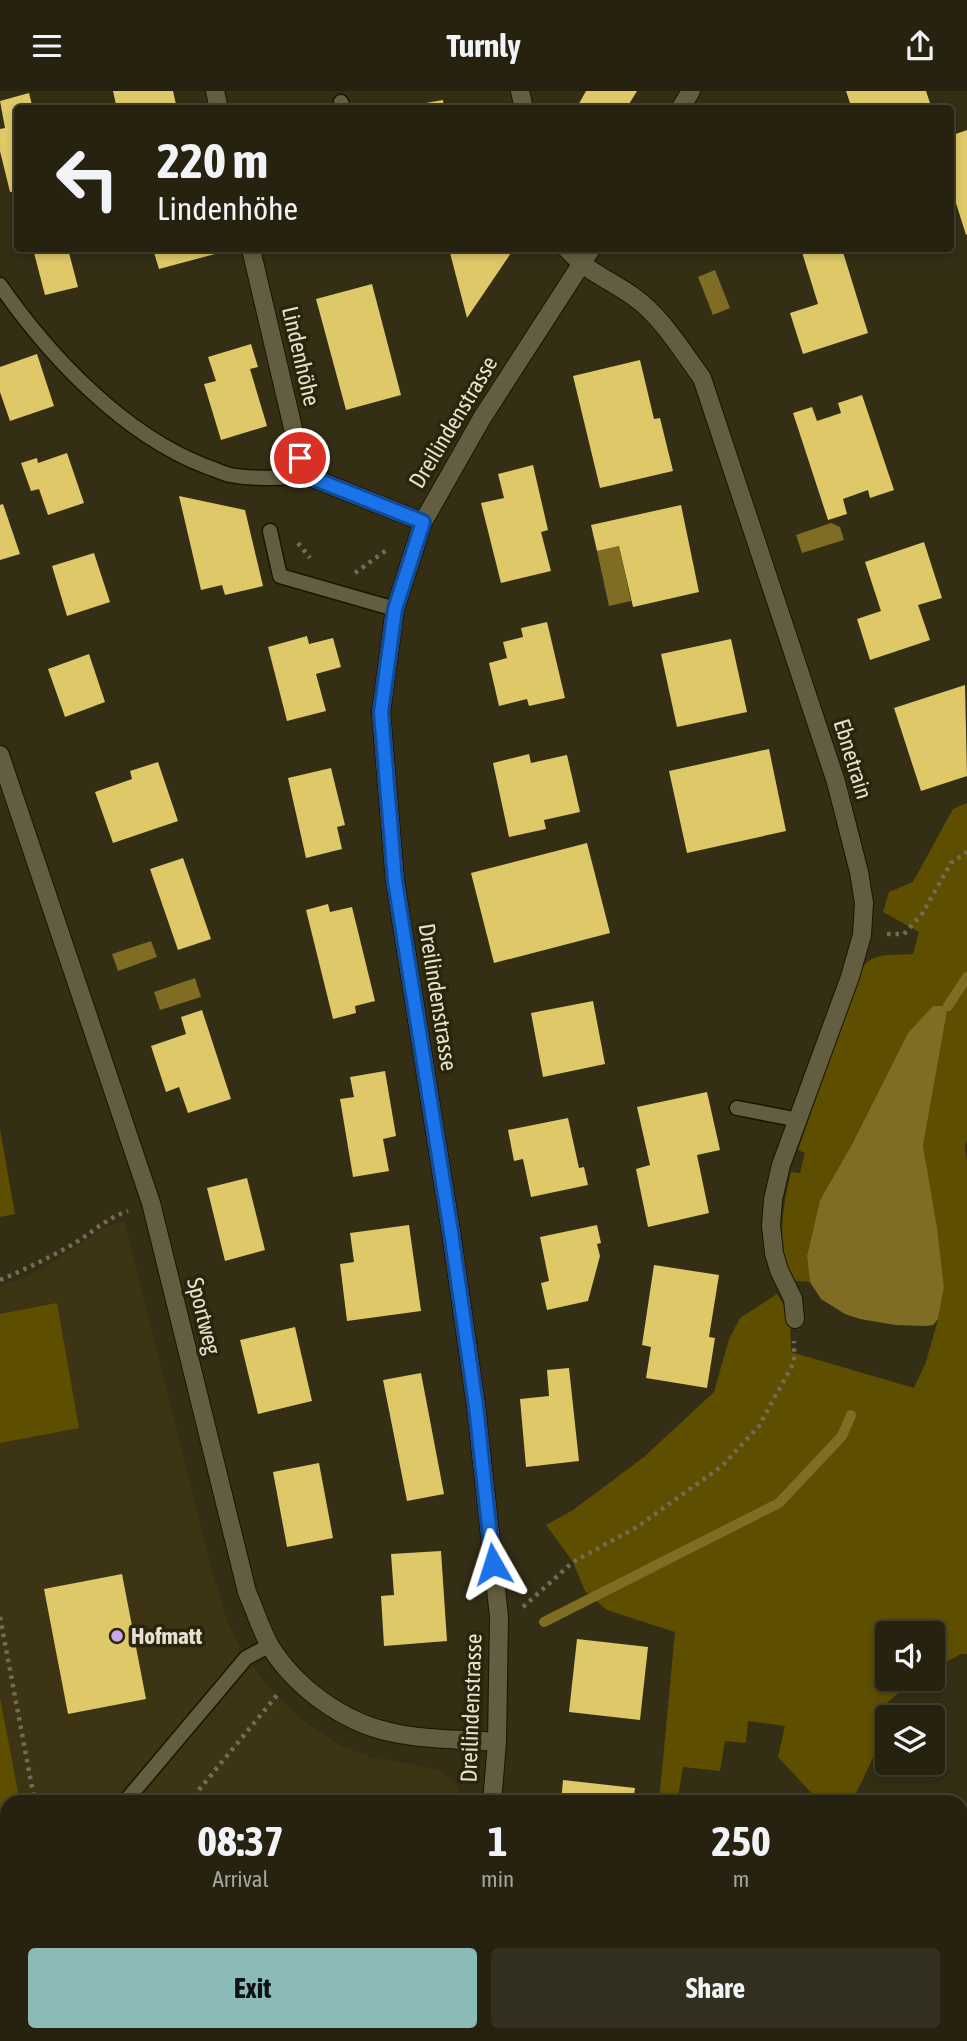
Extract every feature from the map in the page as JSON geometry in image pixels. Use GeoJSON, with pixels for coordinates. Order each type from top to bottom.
{"type":"FeatureCollection","features":[{"type":"Feature","properties":{"kind":"street","name":"Lindenhöhe"},"geometry":{"type":"LineString","coordinates":[[252,252],[300,458],[310,477]]}},
{"type":"Feature","properties":{"kind":"street","name":"Ebnetrain"},"geometry":{"type":"LineString","coordinates":[[570,252],[581,265],[635,298],[667,330],[702,378],[836,782],[861,882],[864,903],[862,935],[850,977],[782,1165],[773,1200],[771,1225],[774,1253],[793,1299],[795,1319]]}},
{"type":"Feature","properties":{"kind":"street","name":"Dreilindenstrasse"},"geometry":{"type":"LineString","coordinates":[[493,1795],[497,1742],[499,1617],[476,1406],[395,881],[381,712],[395,609],[423,522],[482,418],[589,252]]}},
{"type":"Feature","properties":{"kind":"street"},"geometry":{"type":"LineString","coordinates":[[310,477],[423,522]]}},
{"type":"Feature","properties":{"kind":"street","name":"Sportweg"},"geometry":{"type":"LineString","coordinates":[[0,755],[151,1203],[247,1592],[270,1645],[305,1689],[372,1728],[392,1733],[497,1742]]}},
{"type":"Feature","properties":{"kind":"lane"},"geometry":{"type":"LineString","coordinates":[[0,285],[24,320],[84,384],[128,422],[158,443],[190,460],[230,475],[310,477]]}},
{"type":"Feature","properties":{"kind":"lane"},"geometry":{"type":"LineString","coordinates":[[270,531],[280,576],[395,609]]}},
{"type":"Feature","properties":{"kind":"lane"},"geometry":{"type":"LineString","coordinates":[[737,1108],[799,1120]]}},
{"type":"Feature","properties":{"kind":"lane"},"geometry":{"type":"LineString","coordinates":[[131,1795],[246,1658],[270,1645]]}},
{"type":"Feature","properties":{"kind":"path"},"geometry":{"type":"LineString","coordinates":[[293,537],[313,562]]}},
{"type":"Feature","properties":{"kind":"path"},"geometry":{"type":"LineString","coordinates":[[345,575],[355,573],[396,542]]}},
{"type":"Feature","properties":{"kind":"path"},"geometry":{"type":"LineString","coordinates":[[862,935],[904,934],[922,914],[951,863],[967,852]]}},
{"type":"Feature","properties":{"kind":"path"},"geometry":{"type":"LineString","coordinates":[[0,1280],[45,1261],[110,1217],[151,1203]]}},
{"type":"Feature","properties":{"kind":"path"},"geometry":{"type":"LineString","coordinates":[[514,1615],[573,1562],[637,1527],[722,1466],[760,1426],[794,1361],[795,1319]]}},
{"type":"Feature","properties":{"kind":"path"},"geometry":{"type":"LineString","coordinates":[[0,1617],[33,1795]]}},
{"type":"Feature","properties":{"kind":"path"},"geometry":{"type":"LineString","coordinates":[[195,1795],[279,1693]]}},
{"type":"Feature","properties":{"kind":"shaded area"},"geometry":{"type":"Polygon","coordinates":[[[715,270],[730,308],[713,315],[698,277],[715,270]]]}},
{"type":"Feature","properties":{"kind":"shaded area"},"geometry":{"type":"Polygon","coordinates":[[[831,523],[840,527],[844,540],[802,553],[796,535],[831,523]]]}},
{"type":"Feature","properties":{"kind":"shaded area"},"geometry":{"type":"Polygon","coordinates":[[[619,546],[631,601],[609,606],[597,551],[619,546]]]}},
{"type":"Feature","properties":{"kind":"shaded area"},"geometry":{"type":"Polygon","coordinates":[[[967,803],[967,1654],[961,1654],[945,1663],[945,1621],[875,1621],[875,1691],[901,1691],[884,1705],[875,1705],[875,1753],[855,1795],[813,1795],[778,1757],[785,1726],[748,1721],[746,1743],[725,1741],[720,1771],[683,1767],[678,1795],[660,1795],[675,1632],[607,1610],[585,1591],[573,1562],[546,1525],[573,1510],[644,1457],[714,1392],[729,1339],[740,1318],[777,1294],[790,1315],[791,1352],[914,1388],[926,1362],[944,1288],[923,1146],[948,1006],[908,1033],[851,1146],[820,1200],[807,1256],[810,1282],[796,1281],[789,1269],[782,1228],[791,1172],[800,1173],[805,1153],[798,1150],[861,969],[877,957],[913,954],[919,932],[883,912],[889,892],[913,882],[953,809],[967,803]]]}},
{"type":"Feature","properties":{"kind":"shaded area"},"geometry":{"type":"Polygon","coordinates":[[[151,941],[157,957],[118,971],[112,954],[151,941]]]}},
{"type":"Feature","properties":{"kind":"shaded area"},"geometry":{"type":"Polygon","coordinates":[[[195,978],[201,997],[160,1010],[154,992],[195,978]]]}},
{"type":"Feature","properties":{"kind":"shaded area"},"geometry":{"type":"Polygon","coordinates":[[[933,1006],[948,1006],[923,1146],[944,1288],[938,1319],[933,1325],[925,1326],[896,1325],[860,1319],[845,1314],[821,1299],[810,1282],[807,1256],[820,1200],[851,1146],[908,1033],[933,1006]]]}},
{"type":"Feature","properties":{"kind":"shaded area"},"geometry":{"type":"Polygon","coordinates":[[[0,1129],[15,1214],[0,1217],[0,1129]]]}},
{"type":"Feature","properties":{"kind":"shaded area","name":"Hofmatt"},"geometry":{"type":"Polygon","coordinates":[[[124,1221],[214,1579],[229,1625],[240,1647],[265,1683],[299,1718],[339,1745],[374,1758],[424,1766],[441,1772],[452,1780],[461,1795],[0,1795],[0,1286],[51,1263],[109,1225],[124,1221]]]}},
{"type":"Feature","properties":{"kind":"shaded area"},"geometry":{"type":"Polygon","coordinates":[[[57,1303],[79,1428],[0,1443],[0,1314],[57,1303]]]}},
{"type":"Feature","properties":{"kind":"shaded area"},"geometry":{"type":"Polygon","coordinates":[[[0,1698],[19,1795],[0,1795],[0,1698]]]}},
{"type":"Feature","properties":{"kind":"building"},"geometry":{"type":"Polygon","coordinates":[[[113,91],[173,91],[176,105],[116,105],[113,91]]]}},
{"type":"Feature","properties":{"kind":"building"},"geometry":{"type":"Polygon","coordinates":[[[586,91],[637,91],[628,105],[578,105],[586,91]]]}},
{"type":"Feature","properties":{"kind":"building"},"geometry":{"type":"Polygon","coordinates":[[[846,91],[926,91],[931,105],[851,105],[846,91]]]}},
{"type":"Feature","properties":{"kind":"building"},"geometry":{"type":"Polygon","coordinates":[[[29,93],[32,105],[14,105],[14,192],[10,192],[0,151],[0,129],[5,128],[0,101],[29,93]]]}},
{"type":"Feature","properties":{"kind":"building"},"geometry":{"type":"Polygon","coordinates":[[[443,100],[444,105],[414,105],[443,100]]]}},
{"type":"Feature","properties":{"kind":"building"},"geometry":{"type":"Polygon","coordinates":[[[967,130],[966,235],[954,197],[954,135],[967,130]]]}},
{"type":"Feature","properties":{"kind":"building"},"geometry":{"type":"Polygon","coordinates":[[[34,252],[69,252],[78,287],[45,295],[34,252]]]}},
{"type":"Feature","properties":{"kind":"building"},"geometry":{"type":"Polygon","coordinates":[[[154,252],[215,254],[159,269],[154,252]]]}},
{"type":"Feature","properties":{"kind":"building"},"geometry":{"type":"Polygon","coordinates":[[[450,252],[511,252],[511,253],[467,318],[450,252]]]}},
{"type":"Feature","properties":{"kind":"building"},"geometry":{"type":"Polygon","coordinates":[[[802,252],[843,252],[868,333],[803,354],[790,313],[818,304],[802,252]]]}},
{"type":"Feature","properties":{"kind":"building"},"geometry":{"type":"Polygon","coordinates":[[[372,284],[401,395],[346,410],[316,299],[372,284]]]}},
{"type":"Feature","properties":{"kind":"building"},"geometry":{"type":"Polygon","coordinates":[[[251,344],[258,367],[250,369],[267,426],[221,440],[204,384],[216,381],[208,357],[251,344]]]}},
{"type":"Feature","properties":{"kind":"building"},"geometry":{"type":"Polygon","coordinates":[[[37,354],[54,406],[10,421],[0,392],[0,367],[37,354]]]}},
{"type":"Feature","properties":{"kind":"building"},"geometry":{"type":"Polygon","coordinates":[[[640,360],[654,419],[660,418],[673,471],[600,488],[573,376],[640,360]]]}},
{"type":"Feature","properties":{"kind":"building"},"geometry":{"type":"Polygon","coordinates":[[[862,395],[894,490],[870,498],[868,490],[843,499],[847,514],[828,520],[793,413],[812,407],[817,421],[841,413],[838,403],[862,395]]]}},
{"type":"Feature","properties":{"kind":"building"},"geometry":{"type":"Polygon","coordinates":[[[67,453],[84,503],[48,515],[39,489],[31,491],[21,463],[37,458],[38,463],[67,453]]]}},
{"type":"Feature","properties":{"kind":"building"},"geometry":{"type":"Polygon","coordinates":[[[533,465],[548,530],[541,532],[551,571],[501,583],[481,503],[504,498],[498,474],[533,465]]]}},
{"type":"Feature","properties":{"kind":"building"},"geometry":{"type":"Polygon","coordinates":[[[179,496],[245,510],[263,586],[225,595],[222,585],[201,590],[179,496]]]}},
{"type":"Feature","properties":{"kind":"building"},"geometry":{"type":"Polygon","coordinates":[[[3,504],[20,554],[0,560],[0,505],[3,504]]]}},
{"type":"Feature","properties":{"kind":"building"},"geometry":{"type":"Polygon","coordinates":[[[681,505],[699,592],[633,607],[619,546],[597,551],[591,525],[681,505]]]}},
{"type":"Feature","properties":{"kind":"building"},"geometry":{"type":"Polygon","coordinates":[[[924,542],[942,598],[918,605],[930,640],[870,660],[857,619],[881,611],[865,562],[924,542]]]}},
{"type":"Feature","properties":{"kind":"building"},"geometry":{"type":"Polygon","coordinates":[[[94,553],[110,602],[67,616],[52,566],[94,553]]]}},
{"type":"Feature","properties":{"kind":"building"},"geometry":{"type":"Polygon","coordinates":[[[547,622],[565,698],[529,706],[527,699],[499,706],[489,663],[507,658],[503,642],[523,637],[521,628],[547,622]]]}},
{"type":"Feature","properties":{"kind":"building"},"geometry":{"type":"Polygon","coordinates":[[[307,636],[309,644],[333,638],[341,667],[316,674],[326,711],[287,721],[268,647],[307,636]]]}},
{"type":"Feature","properties":{"kind":"building"},"geometry":{"type":"Polygon","coordinates":[[[731,639],[747,712],[677,727],[661,654],[731,639]]]}},
{"type":"Feature","properties":{"kind":"building"},"geometry":{"type":"Polygon","coordinates":[[[89,654],[105,702],[65,717],[48,669],[89,654]]]}},
{"type":"Feature","properties":{"kind":"building"},"geometry":{"type":"Polygon","coordinates":[[[965,685],[967,776],[921,791],[894,708],[965,685]]]}},
{"type":"Feature","properties":{"kind":"building"},"geometry":{"type":"Polygon","coordinates":[[[769,749],[786,831],[687,853],[669,771],[769,749]]]}},
{"type":"Feature","properties":{"kind":"building"},"geometry":{"type":"Polygon","coordinates":[[[529,754],[531,763],[567,755],[580,812],[544,820],[546,829],[509,837],[493,763],[529,754]]]}},
{"type":"Feature","properties":{"kind":"building"},"geometry":{"type":"Polygon","coordinates":[[[158,762],[178,821],[113,843],[95,792],[132,779],[130,771],[158,762]]]}},
{"type":"Feature","properties":{"kind":"building"},"geometry":{"type":"Polygon","coordinates":[[[331,768],[345,825],[337,827],[342,849],[306,858],[288,778],[331,768]]]}},
{"type":"Feature","properties":{"kind":"building"},"geometry":{"type":"Polygon","coordinates":[[[587,843],[610,933],[494,963],[471,873],[587,843]]]}},
{"type":"Feature","properties":{"kind":"building"},"geometry":{"type":"Polygon","coordinates":[[[183,858],[211,939],[178,950],[150,869],[183,858]]]}},
{"type":"Feature","properties":{"kind":"building"},"geometry":{"type":"Polygon","coordinates":[[[328,904],[330,912],[352,907],[375,1001],[355,1006],[356,1013],[333,1019],[306,910],[328,904]]]}},
{"type":"Feature","properties":{"kind":"building"},"geometry":{"type":"Polygon","coordinates":[[[593,1001],[605,1064],[543,1077],[531,1013],[593,1001]]]}},
{"type":"Feature","properties":{"kind":"building"},"geometry":{"type":"Polygon","coordinates":[[[202,1010],[231,1099],[188,1113],[179,1087],[166,1092],[151,1046],[186,1034],[181,1017],[202,1010]]]}},
{"type":"Feature","properties":{"kind":"building"},"geometry":{"type":"Polygon","coordinates":[[[385,1071],[396,1136],[383,1139],[389,1171],[353,1177],[340,1099],[354,1097],[350,1077],[385,1071]]]}},
{"type":"Feature","properties":{"kind":"building"},"geometry":{"type":"Polygon","coordinates":[[[707,1092],[720,1150],[697,1155],[709,1213],[648,1227],[636,1169],[650,1165],[637,1107],[707,1092]]]}},
{"type":"Feature","properties":{"kind":"building"},"geometry":{"type":"Polygon","coordinates":[[[568,1118],[579,1168],[584,1167],[588,1185],[531,1197],[523,1159],[514,1161],[508,1130],[568,1118]]]}},
{"type":"Feature","properties":{"kind":"building"},"geometry":{"type":"Polygon","coordinates":[[[247,1178],[265,1250],[225,1261],[207,1188],[247,1178]]]}},
{"type":"Feature","properties":{"kind":"building"},"geometry":{"type":"Polygon","coordinates":[[[409,1225],[421,1311],[347,1321],[340,1264],[354,1262],[350,1233],[409,1225]]]}},
{"type":"Feature","properties":{"kind":"building"},"geometry":{"type":"Polygon","coordinates":[[[597,1225],[601,1243],[597,1244],[600,1256],[588,1301],[547,1310],[541,1283],[549,1281],[540,1237],[597,1225]]]}},
{"type":"Feature","properties":{"kind":"building"},"geometry":{"type":"Polygon","coordinates":[[[654,1265],[719,1275],[709,1337],[715,1338],[707,1388],[646,1378],[651,1347],[642,1345],[654,1265]]]}},
{"type":"Feature","properties":{"kind":"building"},"geometry":{"type":"Polygon","coordinates":[[[295,1327],[312,1401],[258,1414],[240,1340],[295,1327]]]}},
{"type":"Feature","properties":{"kind":"building"},"geometry":{"type":"Polygon","coordinates":[[[569,1368],[579,1461],[526,1467],[520,1399],[549,1396],[547,1370],[569,1368]]]}},
{"type":"Feature","properties":{"kind":"building"},"geometry":{"type":"Polygon","coordinates":[[[421,1373],[444,1494],[407,1501],[383,1380],[421,1373]]]}},
{"type":"Feature","properties":{"kind":"building"},"geometry":{"type":"Polygon","coordinates":[[[319,1463],[333,1538],[287,1547],[273,1472],[319,1463]]]}},
{"type":"Feature","properties":{"kind":"building"},"geometry":{"type":"Polygon","coordinates":[[[441,1551],[447,1641],[384,1646],[381,1596],[394,1595],[391,1554],[441,1551]]]}},
{"type":"Feature","properties":{"kind":"building"},"geometry":{"type":"Polygon","coordinates":[[[122,1574],[146,1699],[68,1714],[44,1589],[122,1574]]]}},
{"type":"Feature","properties":{"kind":"building"},"geometry":{"type":"Polygon","coordinates":[[[577,1639],[648,1647],[640,1720],[569,1712],[577,1639]]]}},
{"type":"Feature","properties":{"kind":"building"},"geometry":{"type":"Polygon","coordinates":[[[563,1780],[635,1788],[634,1795],[562,1795],[563,1780]]]}},
{"type":"Feature","properties":{"kind":"waterway"},"geometry":{"type":"LineString","coordinates":[[948,1006],[967,977]]}},
{"type":"Feature","properties":{"kind":"waterway"},"geometry":{"type":"LineString","coordinates":[[544,1622],[779,1503],[842,1436],[851,1415]]}},
{"type":"Feature","properties":{"kind":"place","name":"Hofmatt"},"geometry":{"type":"Point","coordinates":[117,1636]}},
{"type":"Feature","properties":{"kind":"route"},"geometry":{"type":"LineString","coordinates":[[300,458],[310,477],[423,522],[395,609],[381,712],[395,881],[476,1406],[493,1564]]}}]}
